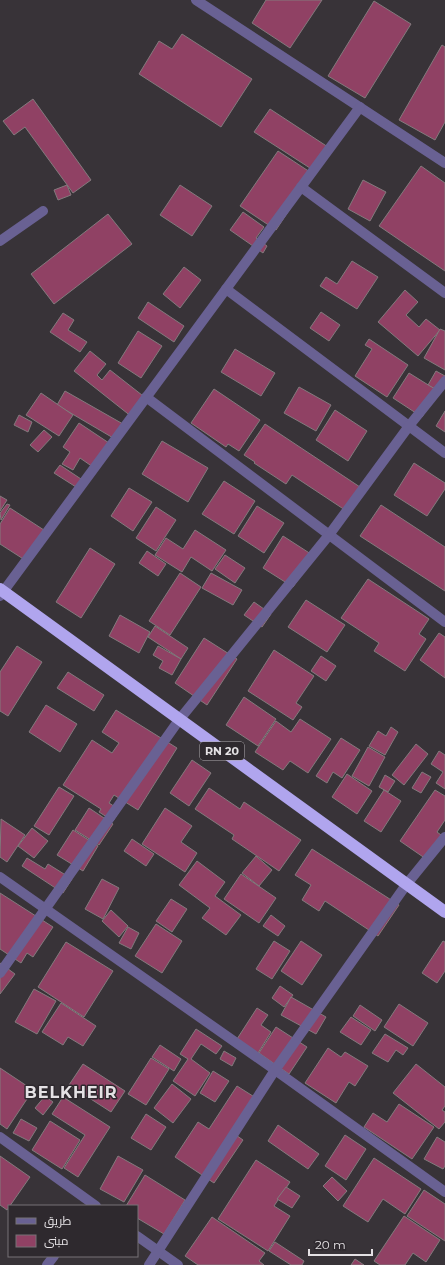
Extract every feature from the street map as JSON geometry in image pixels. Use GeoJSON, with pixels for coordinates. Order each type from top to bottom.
{"type":"FeatureCollection","features":[{"type":"Feature","properties":{"kind":"highway","name":"RN 20"},"geometry":{"type":"LineString","coordinates":[[1,592],[445,912]]}},
{"type":"Feature","properties":{"kind":"street"},"geometry":{"type":"LineString","coordinates":[[196,0],[445,163]]}},
{"type":"Feature","properties":{"kind":"street"},"geometry":{"type":"LineString","coordinates":[[1,592],[360,107]]}},
{"type":"Feature","properties":{"kind":"street"},"geometry":{"type":"LineString","coordinates":[[301,187],[445,293]]}},
{"type":"Feature","properties":{"kind":"street"},"geometry":{"type":"LineString","coordinates":[[0,241],[43,211]]}},
{"type":"Feature","properties":{"kind":"street"},"geometry":{"type":"LineString","coordinates":[[226,289],[445,453]]}},
{"type":"Feature","properties":{"kind":"street"},"geometry":{"type":"LineString","coordinates":[[0,973],[179,720],[329,535],[409,426],[445,381]]}},
{"type":"Feature","properties":{"kind":"street"},"geometry":{"type":"LineString","coordinates":[[146,397],[445,622]]}},
{"type":"Feature","properties":{"kind":"street"},"geometry":{"type":"LineString","coordinates":[[149,1265],[159,1252],[276,1070],[406,885],[445,837]]}},
{"type":"Feature","properties":{"kind":"street"},"geometry":{"type":"LineString","coordinates":[[0,877],[276,1070],[445,1192]]}},
{"type":"Feature","properties":{"kind":"street"},"geometry":{"type":"LineString","coordinates":[[0,1136],[92,1205]]}},
{"type":"Feature","properties":{"kind":"street"},"geometry":{"type":"LineString","coordinates":[[138,1237],[178,1265]]}},
{"type":"Feature","properties":{"kind":"street"},"geometry":{"type":"LineString","coordinates":[[47,1265],[53,1257]]}},
{"type":"Feature","properties":{"kind":"building"},"geometry":{"type":"Polygon","coordinates":[[[266,0],[322,0],[290,48],[252,23],[266,0]]]}},
{"type":"Feature","properties":{"kind":"building"},"geometry":{"type":"Polygon","coordinates":[[[374,1],[411,24],[365,98],[328,76],[374,1]]]}},
{"type":"Feature","properties":{"kind":"building"},"geometry":{"type":"Polygon","coordinates":[[[182,34],[252,79],[221,127],[139,74],[159,41],[172,49],[182,34]]]}},
{"type":"Feature","properties":{"kind":"building"},"geometry":{"type":"Polygon","coordinates":[[[442,45],[445,47],[445,122],[435,140],[399,120],[442,45]]]}},
{"type":"Feature","properties":{"kind":"building"},"geometry":{"type":"Polygon","coordinates":[[[33,99],[91,180],[73,193],[25,127],[14,135],[3,121],[33,99]]]}},
{"type":"Feature","properties":{"kind":"building"},"geometry":{"type":"Polygon","coordinates":[[[270,109],[328,147],[313,170],[254,132],[270,109]]]}},
{"type":"Feature","properties":{"kind":"building"},"geometry":{"type":"Polygon","coordinates":[[[278,151],[313,174],[276,230],[240,206],[278,151]]]}},
{"type":"Feature","properties":{"kind":"building"},"geometry":{"type":"Polygon","coordinates":[[[421,166],[445,183],[445,271],[379,226],[421,166]]]}},
{"type":"Feature","properties":{"kind":"building"},"geometry":{"type":"Polygon","coordinates":[[[363,180],[386,192],[370,221],[348,209],[363,180]]]}},
{"type":"Feature","properties":{"kind":"building"},"geometry":{"type":"Polygon","coordinates":[[[67,185],[71,195],[58,200],[54,190],[67,185]]]}},
{"type":"Feature","properties":{"kind":"building"},"geometry":{"type":"Polygon","coordinates":[[[180,185],[212,206],[192,236],[160,215],[180,185]]]}},
{"type":"Feature","properties":{"kind":"building"},"geometry":{"type":"Polygon","coordinates":[[[243,212],[264,227],[256,238],[267,246],[263,253],[230,230],[243,212]]]}},
{"type":"Feature","properties":{"kind":"building"},"geometry":{"type":"Polygon","coordinates":[[[108,214],[132,244],[54,304],[31,274],[108,214]]]}},
{"type":"Feature","properties":{"kind":"building"},"geometry":{"type":"Polygon","coordinates":[[[352,261],[378,277],[357,309],[320,286],[326,277],[337,284],[352,261]]]}},
{"type":"Feature","properties":{"kind":"building"},"geometry":{"type":"Polygon","coordinates":[[[184,267],[201,280],[180,308],[163,294],[184,267]]]}},
{"type":"Feature","properties":{"kind":"building"},"geometry":{"type":"Polygon","coordinates":[[[405,290],[418,302],[406,315],[419,327],[426,319],[440,330],[418,356],[378,322],[405,290]]]}},
{"type":"Feature","properties":{"kind":"building"},"geometry":{"type":"Polygon","coordinates":[[[148,302],[184,326],[174,342],[138,318],[148,302]]]}},
{"type":"Feature","properties":{"kind":"building"},"geometry":{"type":"Polygon","coordinates":[[[321,312],[340,325],[329,341],[310,328],[321,312]]]}},
{"type":"Feature","properties":{"kind":"building"},"geometry":{"type":"Polygon","coordinates":[[[63,313],[74,320],[68,330],[87,342],[80,352],[50,332],[63,313]]]}},
{"type":"Feature","properties":{"kind":"building"},"geometry":{"type":"Polygon","coordinates":[[[440,329],[445,331],[445,370],[424,358],[440,329]]]}},
{"type":"Feature","properties":{"kind":"building"},"geometry":{"type":"Polygon","coordinates":[[[138,331],[162,346],[141,378],[118,363],[138,331]]]}},
{"type":"Feature","properties":{"kind":"building"},"geometry":{"type":"Polygon","coordinates":[[[369,339],[408,365],[387,397],[355,376],[372,349],[365,345],[369,339]]]}},
{"type":"Feature","properties":{"kind":"building"},"geometry":{"type":"Polygon","coordinates":[[[235,349],[275,373],[261,396],[221,372],[235,349]]]}},
{"type":"Feature","properties":{"kind":"building"},"geometry":{"type":"Polygon","coordinates":[[[90,351],[106,364],[97,375],[102,380],[110,370],[147,399],[132,417],[74,371],[90,351]]]}},
{"type":"Feature","properties":{"kind":"building"},"geometry":{"type":"Polygon","coordinates":[[[436,371],[445,376],[439,391],[428,385],[436,371]]]}},
{"type":"Feature","properties":{"kind":"building"},"geometry":{"type":"Polygon","coordinates":[[[409,373],[438,391],[422,417],[393,398],[409,373]]]}},
{"type":"Feature","properties":{"kind":"building"},"geometry":{"type":"Polygon","coordinates":[[[299,387],[331,405],[316,431],[284,413],[299,387]]]}},
{"type":"Feature","properties":{"kind":"building"},"geometry":{"type":"Polygon","coordinates":[[[214,389],[260,420],[239,451],[228,444],[226,447],[191,423],[214,389]]]}},
{"type":"Feature","properties":{"kind":"building"},"geometry":{"type":"Polygon","coordinates":[[[65,391],[123,424],[115,439],[57,405],[65,391]]]}},
{"type":"Feature","properties":{"kind":"building"},"geometry":{"type":"Polygon","coordinates":[[[41,393],[73,415],[59,436],[26,415],[41,393]]]}},
{"type":"Feature","properties":{"kind":"building"},"geometry":{"type":"Polygon","coordinates":[[[335,410],[367,431],[348,461],[316,440],[335,410]]]}},
{"type":"Feature","properties":{"kind":"building"},"geometry":{"type":"Polygon","coordinates":[[[445,411],[445,432],[436,426],[445,411]]]}},
{"type":"Feature","properties":{"kind":"building"},"geometry":{"type":"Polygon","coordinates":[[[19,415],[32,422],[28,432],[14,425],[19,415]]]}},
{"type":"Feature","properties":{"kind":"building"},"geometry":{"type":"Polygon","coordinates":[[[79,423],[109,443],[93,467],[80,458],[73,470],[62,464],[70,452],[63,447],[79,423]]]}},
{"type":"Feature","properties":{"kind":"building"},"geometry":{"type":"Polygon","coordinates":[[[265,424],[363,489],[348,512],[292,475],[286,484],[244,455],[265,424]]]}},
{"type":"Feature","properties":{"kind":"building"},"geometry":{"type":"Polygon","coordinates":[[[44,430],[52,437],[38,452],[30,445],[44,430]]]}},
{"type":"Feature","properties":{"kind":"building"},"geometry":{"type":"Polygon","coordinates":[[[162,441],[208,468],[188,502],[142,474],[162,441]]]}},
{"type":"Feature","properties":{"kind":"building"},"geometry":{"type":"Polygon","coordinates":[[[414,463],[445,483],[445,489],[427,516],[394,495],[414,463]]]}},
{"type":"Feature","properties":{"kind":"building"},"geometry":{"type":"Polygon","coordinates":[[[60,465],[81,479],[76,487],[54,473],[60,465]]]}},
{"type":"Feature","properties":{"kind":"building"},"geometry":{"type":"Polygon","coordinates":[[[224,481],[255,501],[234,534],[202,514],[224,481]]]}},
{"type":"Feature","properties":{"kind":"building"},"geometry":{"type":"Polygon","coordinates":[[[129,488],[152,502],[133,531],[111,516],[129,488]]]}},
{"type":"Feature","properties":{"kind":"building"},"geometry":{"type":"Polygon","coordinates":[[[0,496],[7,500],[0,511],[0,496]]]}},
{"type":"Feature","properties":{"kind":"building"},"geometry":{"type":"Polygon","coordinates":[[[7,504],[10,505],[1,520],[0,513],[7,504]]]}},
{"type":"Feature","properties":{"kind":"building"},"geometry":{"type":"Polygon","coordinates":[[[381,505],[445,547],[445,591],[360,536],[381,505]]]}},
{"type":"Feature","properties":{"kind":"building"},"geometry":{"type":"Polygon","coordinates":[[[257,506],[284,523],[264,553],[238,536],[257,506]]]}},
{"type":"Feature","properties":{"kind":"building"},"geometry":{"type":"Polygon","coordinates":[[[156,507],[176,520],[156,551],[136,538],[156,507]]]}},
{"type":"Feature","properties":{"kind":"building"},"geometry":{"type":"Polygon","coordinates":[[[10,508],[47,532],[28,562],[0,544],[0,524],[10,508]]]}},
{"type":"Feature","properties":{"kind":"building"},"geometry":{"type":"Polygon","coordinates":[[[195,530],[226,550],[212,571],[191,557],[182,572],[155,555],[166,538],[183,549],[195,530]]]}},
{"type":"Feature","properties":{"kind":"building"},"geometry":{"type":"Polygon","coordinates":[[[283,536],[314,556],[293,587],[263,568],[283,536]]]}},
{"type":"Feature","properties":{"kind":"building"},"geometry":{"type":"Polygon","coordinates":[[[90,548],[115,564],[81,618],[56,602],[90,548]]]}},
{"type":"Feature","properties":{"kind":"building"},"geometry":{"type":"Polygon","coordinates":[[[147,551],[166,564],[158,576],[139,563],[147,551]]]}},
{"type":"Feature","properties":{"kind":"building"},"geometry":{"type":"Polygon","coordinates":[[[225,555],[245,568],[235,583],[215,569],[225,555]]]}},
{"type":"Feature","properties":{"kind":"building"},"geometry":{"type":"Polygon","coordinates":[[[180,573],[201,587],[170,635],[149,621],[180,573]]]}},
{"type":"Feature","properties":{"kind":"building"},"geometry":{"type":"Polygon","coordinates":[[[211,573],[242,590],[233,605],[202,588],[211,573]]]}},
{"type":"Feature","properties":{"kind":"building"},"geometry":{"type":"Polygon","coordinates":[[[368,579],[429,619],[419,634],[426,639],[405,671],[374,651],[379,643],[341,618],[368,579]]]}},
{"type":"Feature","properties":{"kind":"building"},"geometry":{"type":"Polygon","coordinates":[[[306,600],[345,625],[327,652],[288,627],[306,600]]]}},
{"type":"Feature","properties":{"kind":"building"},"geometry":{"type":"Polygon","coordinates":[[[254,602],[271,614],[262,627],[244,615],[254,602]]]}},
{"type":"Feature","properties":{"kind":"building"},"geometry":{"type":"Polygon","coordinates":[[[120,615],[150,632],[139,653],[109,636],[120,615]]]}},
{"type":"Feature","properties":{"kind":"building"},"geometry":{"type":"Polygon","coordinates":[[[155,626],[188,648],[181,659],[148,637],[155,626]]]}},
{"type":"Feature","properties":{"kind":"building"},"geometry":{"type":"Polygon","coordinates":[[[439,633],[445,637],[445,678],[420,660],[439,633]]]}},
{"type":"Feature","properties":{"kind":"building"},"geometry":{"type":"Polygon","coordinates":[[[204,638],[237,659],[207,705],[175,683],[204,638]]]}},
{"type":"Feature","properties":{"kind":"building"},"geometry":{"type":"Polygon","coordinates":[[[17,646],[42,662],[8,716],[0,711],[0,672],[17,646]]]}},
{"type":"Feature","properties":{"kind":"building"},"geometry":{"type":"Polygon","coordinates":[[[158,646],[181,659],[172,675],[159,668],[163,661],[153,655],[158,646]]]}},
{"type":"Feature","properties":{"kind":"building"},"geometry":{"type":"Polygon","coordinates":[[[274,650],[314,676],[296,703],[302,707],[293,720],[248,691],[274,650]]]}},
{"type":"Feature","properties":{"kind":"building"},"geometry":{"type":"Polygon","coordinates":[[[321,656],[336,666],[326,681],[311,671],[321,656]]]}},
{"type":"Feature","properties":{"kind":"building"},"geometry":{"type":"Polygon","coordinates":[[[68,672],[104,695],[94,711],[57,688],[68,672]]]}},
{"type":"Feature","properties":{"kind":"building"},"geometry":{"type":"Polygon","coordinates":[[[244,697],[276,719],[258,746],[226,725],[244,697]]]}},
{"type":"Feature","properties":{"kind":"building"},"geometry":{"type":"Polygon","coordinates":[[[46,705],[77,724],[60,752],[29,732],[46,705]]]}},
{"type":"Feature","properties":{"kind":"building"},"geometry":{"type":"Polygon","coordinates":[[[116,710],[177,748],[138,810],[114,795],[109,803],[120,810],[113,821],[99,812],[101,809],[63,785],[92,740],[112,753],[119,743],[102,732],[116,710]]]}},
{"type":"Feature","properties":{"kind":"building"},"geometry":{"type":"Polygon","coordinates":[[[300,719],[331,739],[308,773],[290,761],[283,770],[255,752],[276,721],[291,732],[300,719]]]}},
{"type":"Feature","properties":{"kind":"building"},"geometry":{"type":"Polygon","coordinates":[[[391,727],[398,732],[385,755],[369,746],[378,731],[386,736],[391,727]]]}},
{"type":"Feature","properties":{"kind":"building"},"geometry":{"type":"Polygon","coordinates":[[[341,738],[360,750],[342,778],[333,772],[327,783],[316,776],[341,738]]]}},
{"type":"Feature","properties":{"kind":"building"},"geometry":{"type":"Polygon","coordinates":[[[416,744],[428,754],[404,785],[392,775],[416,744]]]}},
{"type":"Feature","properties":{"kind":"building"},"geometry":{"type":"Polygon","coordinates":[[[368,747],[385,757],[369,786],[352,776],[368,747]]]}},
{"type":"Feature","properties":{"kind":"building"},"geometry":{"type":"Polygon","coordinates":[[[439,751],[445,755],[445,789],[436,783],[443,772],[431,764],[439,751]]]}},
{"type":"Feature","properties":{"kind":"building"},"geometry":{"type":"Polygon","coordinates":[[[192,760],[211,773],[189,806],[170,793],[192,760]]]}},
{"type":"Feature","properties":{"kind":"building"},"geometry":{"type":"Polygon","coordinates":[[[422,772],[431,777],[421,793],[412,788],[422,772]]]}},
{"type":"Feature","properties":{"kind":"building"},"geometry":{"type":"Polygon","coordinates":[[[347,774],[372,791],[357,814],[332,797],[347,774]]]}},
{"type":"Feature","properties":{"kind":"building"},"geometry":{"type":"Polygon","coordinates":[[[385,775],[395,781],[388,792],[379,787],[385,775]]]}},
{"type":"Feature","properties":{"kind":"building"},"geometry":{"type":"Polygon","coordinates":[[[59,787],[74,796],[49,835],[34,826],[59,787]]]}},
{"type":"Feature","properties":{"kind":"building"},"geometry":{"type":"Polygon","coordinates":[[[209,788],[240,809],[244,802],[301,840],[279,871],[232,839],[234,835],[195,809],[209,788]]]}},
{"type":"Feature","properties":{"kind":"building"},"geometry":{"type":"Polygon","coordinates":[[[384,790],[401,801],[381,832],[364,821],[384,790]]]}},
{"type":"Feature","properties":{"kind":"building"},"geometry":{"type":"Polygon","coordinates":[[[435,790],[445,796],[445,820],[437,832],[445,838],[429,861],[400,841],[435,790]]]}},
{"type":"Feature","properties":{"kind":"building"},"geometry":{"type":"Polygon","coordinates":[[[89,808],[113,824],[99,845],[75,830],[89,808]]]}},
{"type":"Feature","properties":{"kind":"building"},"geometry":{"type":"Polygon","coordinates":[[[165,808],[192,826],[181,842],[197,853],[185,872],[142,844],[165,808]]]}},
{"type":"Feature","properties":{"kind":"building"},"geometry":{"type":"Polygon","coordinates":[[[1,819],[25,835],[7,862],[0,857],[1,819]]]}},
{"type":"Feature","properties":{"kind":"building"},"geometry":{"type":"Polygon","coordinates":[[[32,828],[48,841],[34,858],[18,846],[32,828]]]}},
{"type":"Feature","properties":{"kind":"building"},"geometry":{"type":"Polygon","coordinates":[[[73,830],[98,846],[83,871],[57,855],[73,830]]]}},
{"type":"Feature","properties":{"kind":"building"},"geometry":{"type":"Polygon","coordinates":[[[132,839],[154,854],[146,866],[124,851],[132,839]]]}},
{"type":"Feature","properties":{"kind":"building"},"geometry":{"type":"Polygon","coordinates":[[[312,849],[399,905],[378,936],[325,901],[319,911],[302,900],[311,885],[295,875],[312,849]]]}},
{"type":"Feature","properties":{"kind":"building"},"geometry":{"type":"Polygon","coordinates":[[[256,856],[272,870],[259,886],[242,873],[256,856]]]}},
{"type":"Feature","properties":{"kind":"building"},"geometry":{"type":"Polygon","coordinates":[[[27,858],[45,869],[48,864],[72,879],[63,893],[22,866],[27,858]]]}},
{"type":"Feature","properties":{"kind":"building"},"geometry":{"type":"Polygon","coordinates":[[[197,861],[225,882],[215,896],[241,915],[226,935],[202,918],[210,908],[179,885],[197,861]]]}},
{"type":"Feature","properties":{"kind":"building"},"geometry":{"type":"Polygon","coordinates":[[[241,874],[276,898],[259,923],[224,899],[241,874]]]}},
{"type":"Feature","properties":{"kind":"building"},"geometry":{"type":"Polygon","coordinates":[[[102,879],[119,888],[103,919],[85,909],[102,879]]]}},
{"type":"Feature","properties":{"kind":"building"},"geometry":{"type":"Polygon","coordinates":[[[0,893],[53,927],[33,957],[27,953],[21,963],[0,949],[0,893]]]}},
{"type":"Feature","properties":{"kind":"building"},"geometry":{"type":"Polygon","coordinates":[[[171,899],[187,909],[172,932],[156,921],[171,899]]]}},
{"type":"Feature","properties":{"kind":"building"},"geometry":{"type":"Polygon","coordinates":[[[111,910],[128,926],[119,937],[102,921],[111,910]]]}},
{"type":"Feature","properties":{"kind":"building"},"geometry":{"type":"Polygon","coordinates":[[[271,915],[285,926],[278,936],[263,926],[271,915]]]}},
{"type":"Feature","properties":{"kind":"building"},"geometry":{"type":"Polygon","coordinates":[[[156,924],[182,941],[162,973],[135,956],[156,924]]]}},
{"type":"Feature","properties":{"kind":"building"},"geometry":{"type":"Polygon","coordinates":[[[128,927],[139,933],[131,949],[119,943],[128,927]]]}},
{"type":"Feature","properties":{"kind":"building"},"geometry":{"type":"Polygon","coordinates":[[[274,941],[290,951],[272,979],[256,969],[274,941]]]}},
{"type":"Feature","properties":{"kind":"building"},"geometry":{"type":"Polygon","coordinates":[[[301,941],[322,955],[302,985],[281,971],[301,941]]]}},
{"type":"Feature","properties":{"kind":"building"},"geometry":{"type":"Polygon","coordinates":[[[443,941],[445,942],[445,971],[437,983],[422,973],[443,941]]]}},
{"type":"Feature","properties":{"kind":"building"},"geometry":{"type":"Polygon","coordinates":[[[66,942],[113,971],[84,1017],[38,987],[66,942]]]}},
{"type":"Feature","properties":{"kind":"building"},"geometry":{"type":"Polygon","coordinates":[[[0,963],[15,974],[0,994],[0,963]]]}},
{"type":"Feature","properties":{"kind":"building"},"geometry":{"type":"Polygon","coordinates":[[[280,986],[293,995],[284,1007],[272,998],[280,986]]]}},
{"type":"Feature","properties":{"kind":"building"},"geometry":{"type":"Polygon","coordinates":[[[34,989],[56,1001],[37,1034],[15,1022],[34,989]]]}},
{"type":"Feature","properties":{"kind":"building"},"geometry":{"type":"Polygon","coordinates":[[[291,997],[326,1017],[316,1034],[281,1015],[291,997]]]}},
{"type":"Feature","properties":{"kind":"building"},"geometry":{"type":"Polygon","coordinates":[[[61,1003],[96,1026],[83,1046],[68,1037],[63,1045],[42,1032],[61,1003]]]}},
{"type":"Feature","properties":{"kind":"building"},"geometry":{"type":"Polygon","coordinates":[[[399,1004],[428,1023],[413,1046],[384,1027],[399,1004]]]}},
{"type":"Feature","properties":{"kind":"building"},"geometry":{"type":"Polygon","coordinates":[[[360,1005],[382,1020],[375,1031],[353,1016],[360,1005]]]}},
{"type":"Feature","properties":{"kind":"building"},"geometry":{"type":"Polygon","coordinates":[[[257,1008],[268,1015],[261,1025],[271,1032],[258,1053],[237,1039],[257,1008]]]}},
{"type":"Feature","properties":{"kind":"building"},"geometry":{"type":"Polygon","coordinates":[[[351,1017],[371,1030],[361,1045],[340,1032],[351,1017]]]}},
{"type":"Feature","properties":{"kind":"building"},"geometry":{"type":"Polygon","coordinates":[[[276,1027],[307,1047],[289,1074],[259,1053],[276,1027]]]}},
{"type":"Feature","properties":{"kind":"building"},"geometry":{"type":"Polygon","coordinates":[[[196,1029],[222,1046],[216,1054],[201,1044],[191,1059],[210,1073],[195,1096],[173,1081],[188,1059],[180,1054],[196,1029]]]}},
{"type":"Feature","properties":{"kind":"building"},"geometry":{"type":"Polygon","coordinates":[[[385,1034],[408,1048],[403,1055],[396,1050],[388,1062],[372,1053],[385,1034]]]}},
{"type":"Feature","properties":{"kind":"building"},"geometry":{"type":"Polygon","coordinates":[[[160,1045],[181,1059],[174,1071],[152,1057],[160,1045]]]}},
{"type":"Feature","properties":{"kind":"building"},"geometry":{"type":"Polygon","coordinates":[[[328,1048],[341,1057],[345,1052],[368,1066],[355,1086],[349,1082],[336,1103],[305,1083],[328,1048]]]}},
{"type":"Feature","properties":{"kind":"building"},"geometry":{"type":"Polygon","coordinates":[[[224,1051],[236,1058],[232,1066],[220,1059],[224,1051]]]}},
{"type":"Feature","properties":{"kind":"building"},"geometry":{"type":"Polygon","coordinates":[[[151,1058],[169,1069],[146,1105],[128,1094],[151,1058]]]}},
{"type":"Feature","properties":{"kind":"building"},"geometry":{"type":"Polygon","coordinates":[[[83,1064],[125,1091],[111,1112],[69,1085],[83,1064]]]}},
{"type":"Feature","properties":{"kind":"building"},"geometry":{"type":"Polygon","coordinates":[[[416,1064],[445,1087],[445,1106],[442,1110],[445,1112],[445,1122],[439,1129],[393,1093],[416,1064]]]}},
{"type":"Feature","properties":{"kind":"building"},"geometry":{"type":"Polygon","coordinates":[[[0,1068],[33,1090],[7,1129],[0,1124],[0,1068]]]}},
{"type":"Feature","properties":{"kind":"building"},"geometry":{"type":"Polygon","coordinates":[[[213,1071],[229,1081],[215,1102],[200,1093],[213,1071]]]}},
{"type":"Feature","properties":{"kind":"building"},"geometry":{"type":"Polygon","coordinates":[[[172,1084],[191,1099],[173,1123],[154,1108],[172,1084]]]}},
{"type":"Feature","properties":{"kind":"building"},"geometry":{"type":"Polygon","coordinates":[[[237,1086],[256,1098],[233,1133],[243,1140],[214,1183],[175,1157],[198,1122],[209,1129],[237,1086]]]}},
{"type":"Feature","properties":{"kind":"building"},"geometry":{"type":"Polygon","coordinates":[[[45,1096],[53,1102],[43,1115],[35,1108],[45,1096]]]}},
{"type":"Feature","properties":{"kind":"building"},"geometry":{"type":"Polygon","coordinates":[[[63,1097],[110,1127],[78,1177],[64,1168],[85,1135],[52,1114],[63,1097]]]}},
{"type":"Feature","properties":{"kind":"building"},"geometry":{"type":"Polygon","coordinates":[[[399,1104],[434,1127],[412,1159],[364,1127],[373,1113],[387,1122],[399,1104]]]}},
{"type":"Feature","properties":{"kind":"building"},"geometry":{"type":"Polygon","coordinates":[[[146,1114],[166,1127],[151,1150],[131,1138],[146,1114]]]}},
{"type":"Feature","properties":{"kind":"building"},"geometry":{"type":"Polygon","coordinates":[[[21,1119],[37,1128],[29,1141],[13,1133],[21,1119]]]}},
{"type":"Feature","properties":{"kind":"building"},"geometry":{"type":"Polygon","coordinates":[[[50,1121],[80,1140],[62,1169],[32,1150],[50,1121]]]}},
{"type":"Feature","properties":{"kind":"building"},"geometry":{"type":"Polygon","coordinates":[[[278,1125],[319,1154],[308,1169],[268,1141],[278,1125]]]}},
{"type":"Feature","properties":{"kind":"building"},"geometry":{"type":"Polygon","coordinates":[[[345,1135],[366,1149],[346,1180],[325,1166],[345,1135]]]}},
{"type":"Feature","properties":{"kind":"building"},"geometry":{"type":"Polygon","coordinates":[[[437,1137],[445,1142],[445,1166],[443,1169],[424,1159],[437,1137]]]}},
{"type":"Feature","properties":{"kind":"building"},"geometry":{"type":"Polygon","coordinates":[[[0,1156],[30,1177],[10,1205],[8,1205],[7,1210],[0,1205],[0,1156]]]}},
{"type":"Feature","properties":{"kind":"building"},"geometry":{"type":"Polygon","coordinates":[[[118,1156],[143,1170],[124,1202],[100,1189],[118,1156]]]}},
{"type":"Feature","properties":{"kind":"building"},"geometry":{"type":"Polygon","coordinates":[[[374,1158],[421,1189],[405,1214],[383,1199],[368,1222],[343,1206],[374,1158]]]}},
{"type":"Feature","properties":{"kind":"building"},"geometry":{"type":"Polygon","coordinates":[[[256,1160],[290,1182],[274,1206],[290,1216],[268,1251],[218,1219],[256,1160]]]}},
{"type":"Feature","properties":{"kind":"building"},"geometry":{"type":"Polygon","coordinates":[[[145,1175],[185,1200],[164,1234],[138,1219],[138,1205],[127,1205],[145,1175]]]}},
{"type":"Feature","properties":{"kind":"building"},"geometry":{"type":"Polygon","coordinates":[[[332,1177],[347,1191],[338,1201],[323,1186],[332,1177]]]}},
{"type":"Feature","properties":{"kind":"building"},"geometry":{"type":"Polygon","coordinates":[[[286,1187],[300,1196],[292,1208],[277,1199],[286,1187]]]}},
{"type":"Feature","properties":{"kind":"building"},"geometry":{"type":"Polygon","coordinates":[[[424,1190],[445,1204],[445,1241],[407,1216],[424,1190]]]}},
{"type":"Feature","properties":{"kind":"building"},"geometry":{"type":"Polygon","coordinates":[[[404,1216],[440,1240],[426,1262],[413,1253],[405,1265],[380,1265],[374,1261],[404,1216]]]}},
{"type":"Feature","properties":{"kind":"building"},"geometry":{"type":"Polygon","coordinates":[[[212,1217],[265,1253],[259,1261],[264,1265],[198,1265],[185,1256],[212,1217]]]}},
{"type":"Feature","properties":{"kind":"building"},"geometry":{"type":"Polygon","coordinates":[[[275,1242],[304,1261],[302,1265],[291,1265],[269,1251],[275,1242]]]}},
{"type":"Feature","properties":{"kind":"building"},"geometry":{"type":"Polygon","coordinates":[[[355,1259],[364,1265],[351,1265],[355,1259]]]}},
{"type":"Feature","properties":{"kind":"district","name":"BELKHEIR"},"geometry":{"type":"Point","coordinates":[71,1092]}}]}
